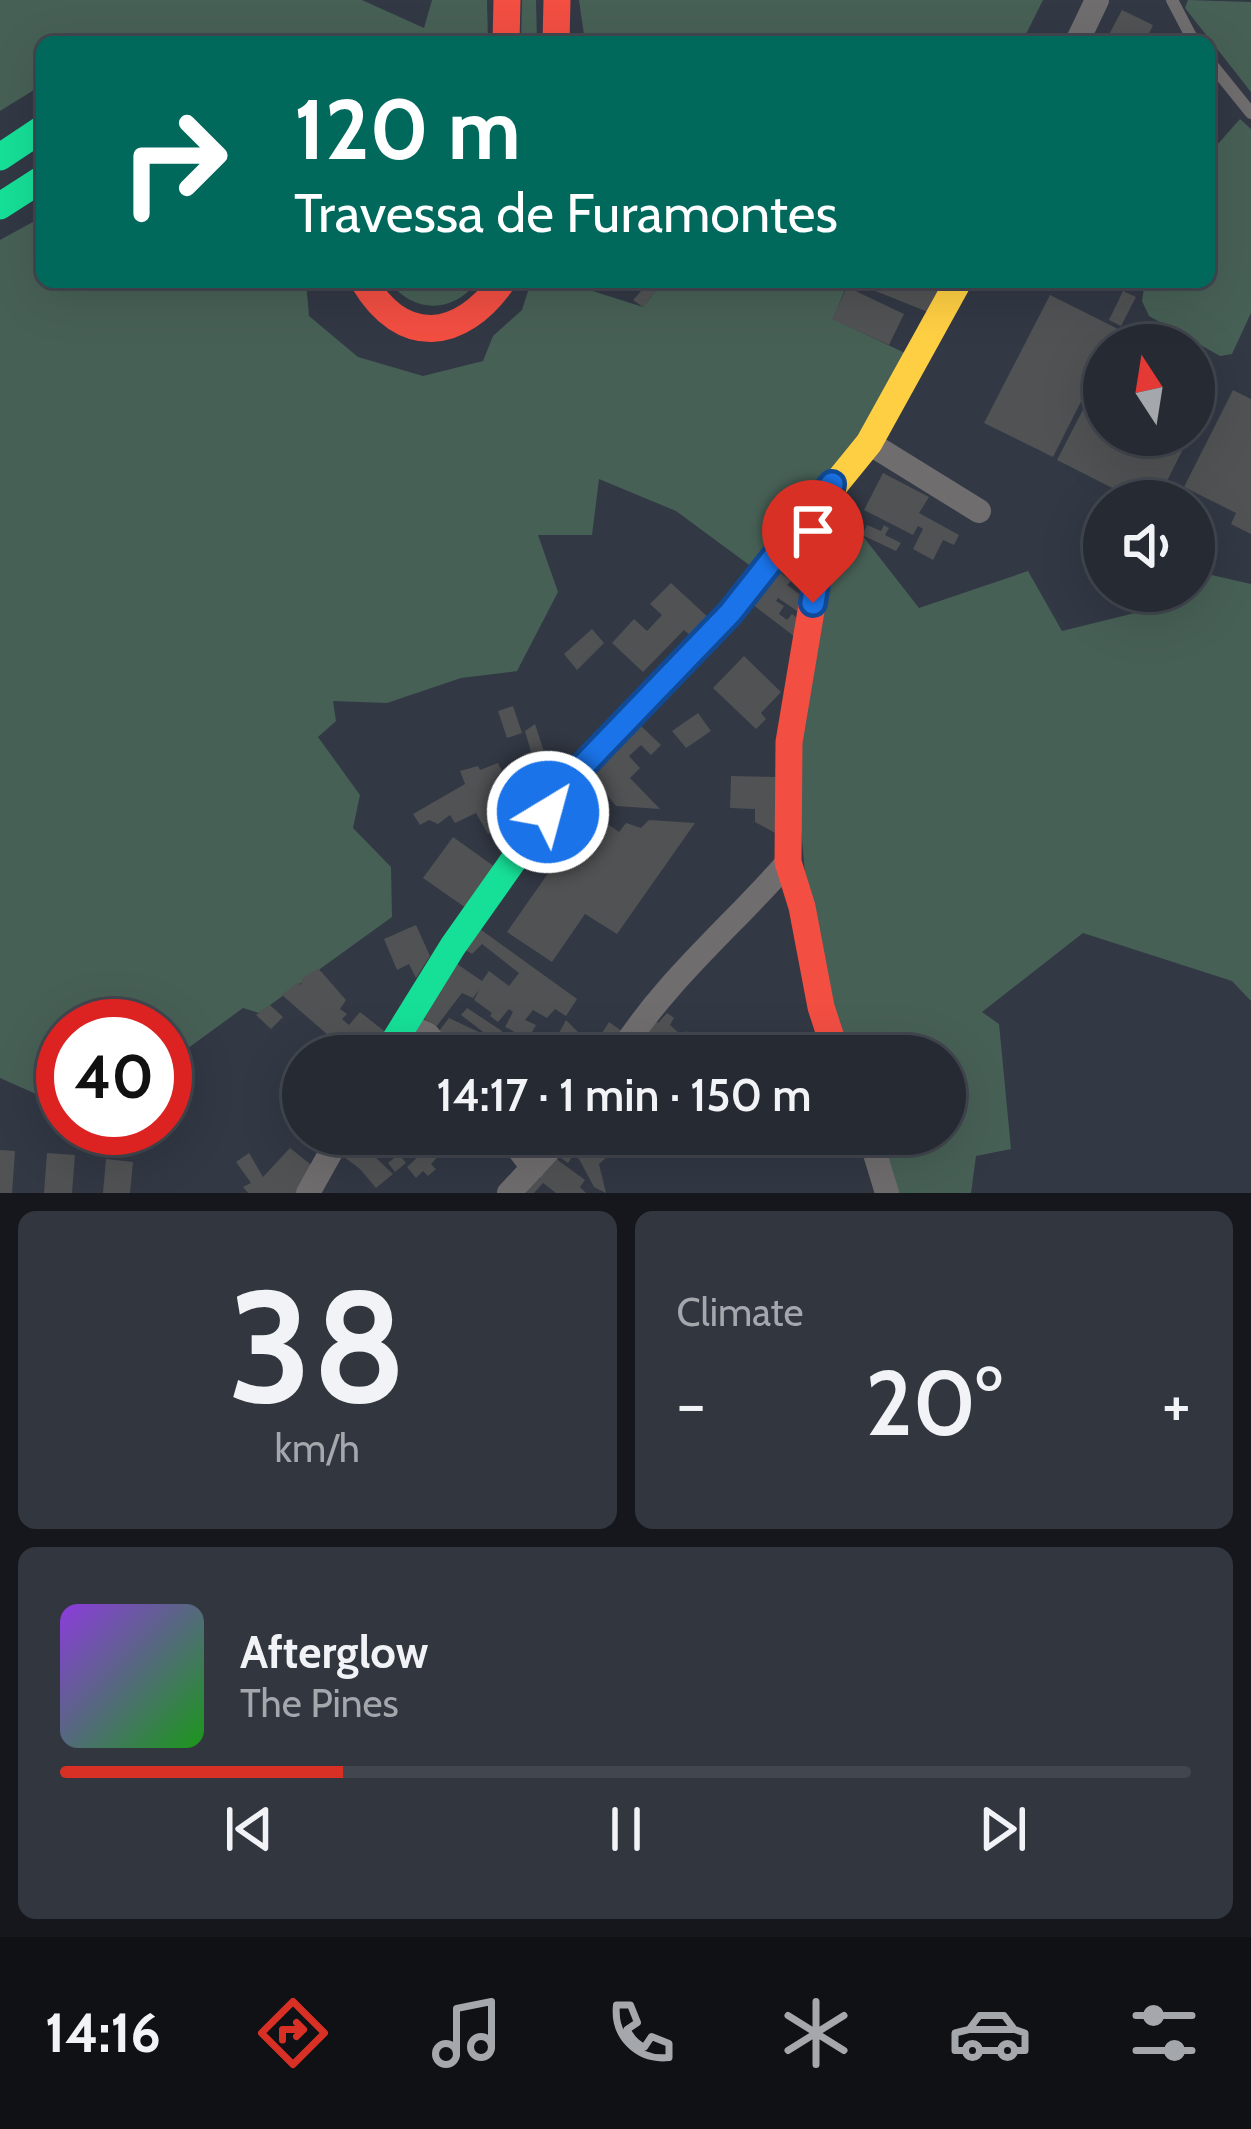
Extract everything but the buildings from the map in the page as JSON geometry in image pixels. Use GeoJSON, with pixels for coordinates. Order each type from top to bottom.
{"type":"FeatureCollection","features":[{"type":"Feature","properties":{"kind":"street"},"geometry":{"type":"LineString","coordinates":[[506,36],[507,0]]}},
{"type":"Feature","properties":{"kind":"street"},"geometry":{"type":"LineString","coordinates":[[556,0],[556,36]]}},
{"type":"Feature","properties":{"kind":"street"},"geometry":{"type":"LineString","coordinates":[[1080,36],[1097,0]]}},
{"type":"Feature","properties":{"kind":"street"},"geometry":{"type":"LineString","coordinates":[[0,157],[36,133]]}},
{"type":"Feature","properties":{"kind":"street"},"geometry":{"type":"LineString","coordinates":[[0,206],[36,183]]}},
{"type":"Feature","properties":{"kind":"street"},"geometry":{"type":"LineString","coordinates":[[368,288],[380,308],[400,322],[425,329],[450,328],[473,318],[499,288]]}},
{"type":"Feature","properties":{"kind":"street"},"geometry":{"type":"LineString","coordinates":[[397,1035],[573,776],[730,613],[869,443],[955,288]]}},
{"type":"Feature","properties":{"kind":"street"},"geometry":{"type":"LineString","coordinates":[[869,443],[979,511]]}},
{"type":"Feature","properties":{"kind":"street"},"geometry":{"type":"LineString","coordinates":[[830,1035],[788,862],[789,742],[832,484]]}},
{"type":"Feature","properties":{"kind":"street"},"geometry":{"type":"LineString","coordinates":[[631,1035],[680,973],[788,862]]}},
{"type":"Feature","properties":{"kind":"street"},"geometry":{"type":"LineString","coordinates":[[404,1022],[426,1035]]}},
{"type":"Feature","properties":{"kind":"street"},"geometry":{"type":"LineString","coordinates":[[308,1193],[329,1155]]}},
{"type":"Feature","properties":{"kind":"street"},"geometry":{"type":"LineString","coordinates":[[523,1155],[533,1168]]}},
{"type":"Feature","properties":{"kind":"street"},"geometry":{"type":"LineString","coordinates":[[509,1193],[544,1155]]}},
{"type":"Feature","properties":{"kind":"street"},"geometry":{"type":"LineString","coordinates":[[875,1155],[887,1193]]}},
{"type":"Feature","properties":{"kind":"lane"},"geometry":{"type":"LineString","coordinates":[[1172,0],[1191,36]]}},
{"type":"Feature","properties":{"kind":"lane"},"geometry":{"type":"LineString","coordinates":[[1215,68],[1251,112]]}},
{"type":"Feature","properties":{"kind":"green space"},"geometry":{"type":"Polygon","coordinates":[[[0,0],[362,0],[424,28],[432,0],[487,0],[488,36],[36,36],[36,89],[0,111],[0,0]]]}},
{"type":"Feature","properties":{"kind":"green space"},"geometry":{"type":"Polygon","coordinates":[[[522,0],[536,0],[537,36],[521,36],[522,0]]]}},
{"type":"Feature","properties":{"kind":"green space"},"geometry":{"type":"Polygon","coordinates":[[[579,0],[1043,0],[1025,36],[584,36],[579,0]]]}},
{"type":"Feature","properties":{"kind":"green space"},"geometry":{"type":"Polygon","coordinates":[[[1188,0],[1251,2],[1251,92],[1215,46],[1215,36],[1207,36],[1185,8],[1188,0]]]}},
{"type":"Feature","properties":{"kind":"green space"},"geometry":{"type":"Polygon","coordinates":[[[1240,119],[1251,129],[1251,313],[1232,354],[1215,353],[1215,324],[1163,324],[1149,316],[1142,301],[1144,288],[1215,288],[1215,147],[1240,119]]]}},
{"type":"Feature","properties":{"kind":"green space"},"geometry":{"type":"Polygon","coordinates":[[[36,220],[36,288],[307,288],[309,316],[358,357],[423,376],[483,361],[493,336],[522,310],[529,288],[583,288],[643,307],[658,288],[846,288],[833,319],[905,353],[876,415],[756,570],[676,511],[599,479],[592,535],[538,535],[558,592],[517,671],[461,678],[387,703],[333,701],[336,721],[318,737],[360,795],[353,828],[391,867],[392,917],[259,1013],[243,1008],[192,1045],[192,999],[36,999],[36,1094],[0,1078],[0,240],[36,220]]]}},
{"type":"Feature","properties":{"kind":"green space"},"geometry":{"type":"Polygon","coordinates":[[[395,288],[471,288],[456,300],[433,306],[395,288]]]}},
{"type":"Feature","properties":{"kind":"green space"},"geometry":{"type":"Polygon","coordinates":[[[841,520],[862,535],[919,608],[1028,571],[1062,631],[1139,612],[1215,612],[1215,576],[1251,584],[1251,1001],[1232,981],[1083,933],[982,1012],[999,1024],[1011,1149],[976,1156],[971,1193],[891,1193],[881,1155],[966,1155],[966,1035],[840,1035],[808,910],[796,768],[841,520]]]}},
{"type":"Feature","properties":{"kind":"traffic: fast"},"geometry":{"type":"LineString","coordinates":[[0,157],[36,133]]}},
{"type":"Feature","properties":{"kind":"traffic: fast"},"geometry":{"type":"LineString","coordinates":[[0,206],[36,183]]}},
{"type":"Feature","properties":{"kind":"traffic: fast"},"geometry":{"type":"LineString","coordinates":[[398,1035],[453,946],[573,776],[730,613],[821,502]]}},
{"type":"Feature","properties":{"kind":"traffic: slow"},"geometry":{"type":"LineString","coordinates":[[821,502],[869,443],[955,288]]}},
{"type":"Feature","properties":{"kind":"traffic: jam"},"geometry":{"type":"LineString","coordinates":[[506,36],[507,0]]}},
{"type":"Feature","properties":{"kind":"traffic: jam"},"geometry":{"type":"LineString","coordinates":[[556,36],[557,0]]}},
{"type":"Feature","properties":{"kind":"traffic: jam"},"geometry":{"type":"LineString","coordinates":[[368,288],[396,318],[432,328],[468,316],[497,288]]}},
{"type":"Feature","properties":{"kind":"traffic: jam"},"geometry":{"type":"LineString","coordinates":[[830,1035],[788,862],[789,742],[831,492]]}},
{"type":"Feature","properties":{"kind":"route"},"geometry":{"type":"LineString","coordinates":[[548,812],[573,776],[730,613],[832,484],[813,603]]}}]}
